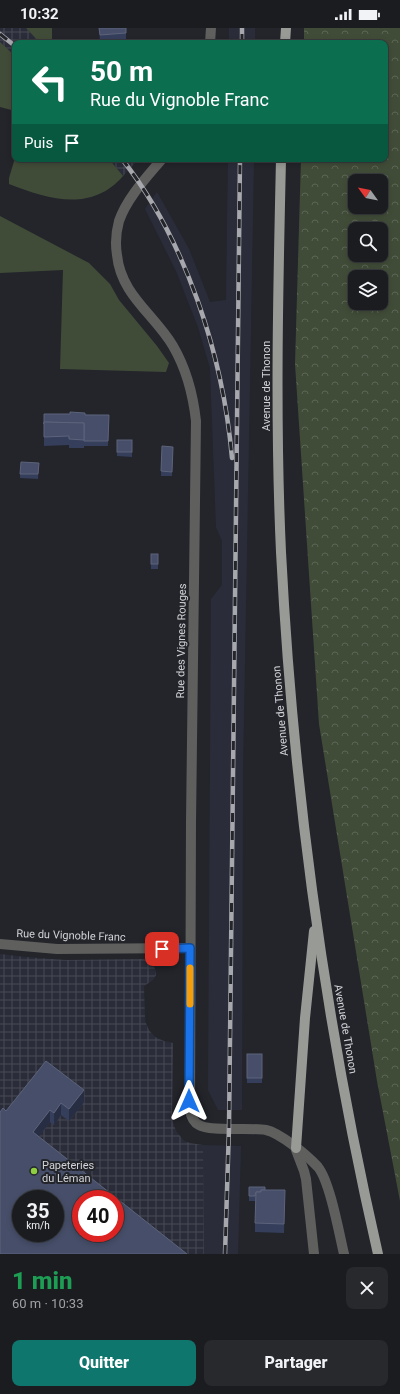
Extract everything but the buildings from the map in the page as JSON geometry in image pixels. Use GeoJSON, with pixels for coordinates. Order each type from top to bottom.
{"type":"FeatureCollection","features":[{"type":"Feature","properties":{"kind":"main road"},"geometry":{"type":"LineString","coordinates":[[285,40],[286,28]]}},
{"type":"Feature","properties":{"kind":"main road","name":"Avenue de Thonon"},"geometry":{"type":"LineString","coordinates":[[281,162],[278,380],[281,550],[288,672],[300,795],[316,917],[340,1069],[354,1145],[378,1254]]}},
{"type":"Feature","properties":{"kind":"main road"},"geometry":{"type":"LineString","coordinates":[[296,1148],[305,1018],[316,917]]}},
{"type":"Feature","properties":{"kind":"street"},"geometry":{"type":"LineString","coordinates":[[210,28],[210,40]]}},
{"type":"Feature","properties":{"kind":"street","name":"Rue des Vignes Rouges"},"geometry":{"type":"LineString","coordinates":[[159,162],[140,185],[124,210],[116,234],[117,260],[126,286],[173,345],[181,360],[187,375],[193,398],[196,421],[190,948],[190,1110],[194,1121],[203,1127],[266,1130],[276,1134],[296,1148],[318,1167],[323,1174],[344,1254]]}},
{"type":"Feature","properties":{"kind":"street","name":"Rue du Vignoble Franc"},"geometry":{"type":"LineString","coordinates":[[0,944],[57,949],[190,948]]}},
{"type":"Feature","properties":{"kind":"street"},"geometry":{"type":"LineString","coordinates":[[296,1148],[306,1179],[314,1254]]}},
{"type":"Feature","properties":{"kind":"shaded area"},"geometry":{"type":"Polygon","coordinates":[[[0,28],[26,28],[37,40],[12,40],[12,102],[0,99],[0,28]]]}},
{"type":"Feature","properties":{"kind":"shaded area"},"geometry":{"type":"Polygon","coordinates":[[[229,28],[255,28],[255,40],[229,40],[229,28]]]}},
{"type":"Feature","properties":{"kind":"shaded area"},"geometry":{"type":"Polygon","coordinates":[[[111,162],[136,162],[123,176],[111,162]]]}},
{"type":"Feature","properties":{"kind":"shaded area"},"geometry":{"type":"Polygon","coordinates":[[[228,162],[254,162],[243,769],[242,1110],[218,1110],[208,1090],[211,599],[222,585],[222,541],[216,527],[210,368],[198,327],[176,271],[145,209],[157,192],[189,249],[210,302],[226,300],[228,162]]]}},
{"type":"Feature","properties":{"kind":"shaded area","name":"Papeteries du Léman"},"geometry":{"type":"Polygon","coordinates":[[[0,954],[66,960],[143,959],[149,960],[153,964],[156,975],[153,980],[144,986],[145,1021],[149,1030],[155,1037],[173,1043],[172,1119],[176,1131],[184,1141],[203,1145],[204,1254],[0,1254],[0,954]]]}},
{"type":"Feature","properties":{"kind":"shaded area"},"geometry":{"type":"Polygon","coordinates":[[[203,1145],[241,1146],[238,1254],[204,1254],[203,1145]]]}},
{"type":"Feature","properties":{"kind":"green space"},"geometry":{"type":"Polygon","coordinates":[[[26,28],[52,28],[52,40],[37,40],[26,28]]]}},
{"type":"Feature","properties":{"kind":"green space"},"geometry":{"type":"Polygon","coordinates":[[[304,28],[400,28],[400,1201],[377,1081],[319,724],[295,364],[301,162],[388,162],[388,40],[304,40],[304,28]]]}},
{"type":"Feature","properties":{"kind":"green space"},"geometry":{"type":"Polygon","coordinates":[[[0,42],[12,53],[12,110],[0,107],[0,42]]]}},
{"type":"Feature","properties":{"kind":"green space"},"geometry":{"type":"Polygon","coordinates":[[[14,162],[111,162],[123,176],[111,188],[97,195],[83,199],[69,200],[39,194],[9,184],[9,178],[14,162]]]}},
{"type":"Feature","properties":{"kind":"green space"},"geometry":{"type":"Polygon","coordinates":[[[0,216],[89,263],[110,284],[119,300],[157,346],[169,363],[166,372],[60,369],[63,270],[0,273],[0,216]]]}},
{"type":"Feature","properties":{"kind":"railway"},"geometry":{"type":"LineString","coordinates":[[242,28],[242,40]]}},
{"type":"Feature","properties":{"kind":"railway"},"geometry":{"type":"LineString","coordinates":[[0,34],[12,44]]}},
{"type":"Feature","properties":{"kind":"railway"},"geometry":{"type":"LineString","coordinates":[[124,162],[145,191],[165,226],[183,262],[198,301],[220,379],[232,458]]}},
{"type":"Feature","properties":{"kind":"railway"},"geometry":{"type":"LineString","coordinates":[[225,1254],[229,1128],[240,162]]}},
{"type":"Feature","properties":{"kind":"slow traffic"},"geometry":{"type":"LineString","coordinates":[[190,968],[190,1004]]}},
{"type":"Feature","properties":{"kind":"place","name":"Papeteries du Léman"},"geometry":{"type":"Point","coordinates":[34,1171]}},
{"type":"Feature","properties":{"kind":"route"},"geometry":{"type":"LineString","coordinates":[[162,949],[190,948],[189,1101]]}}]}
